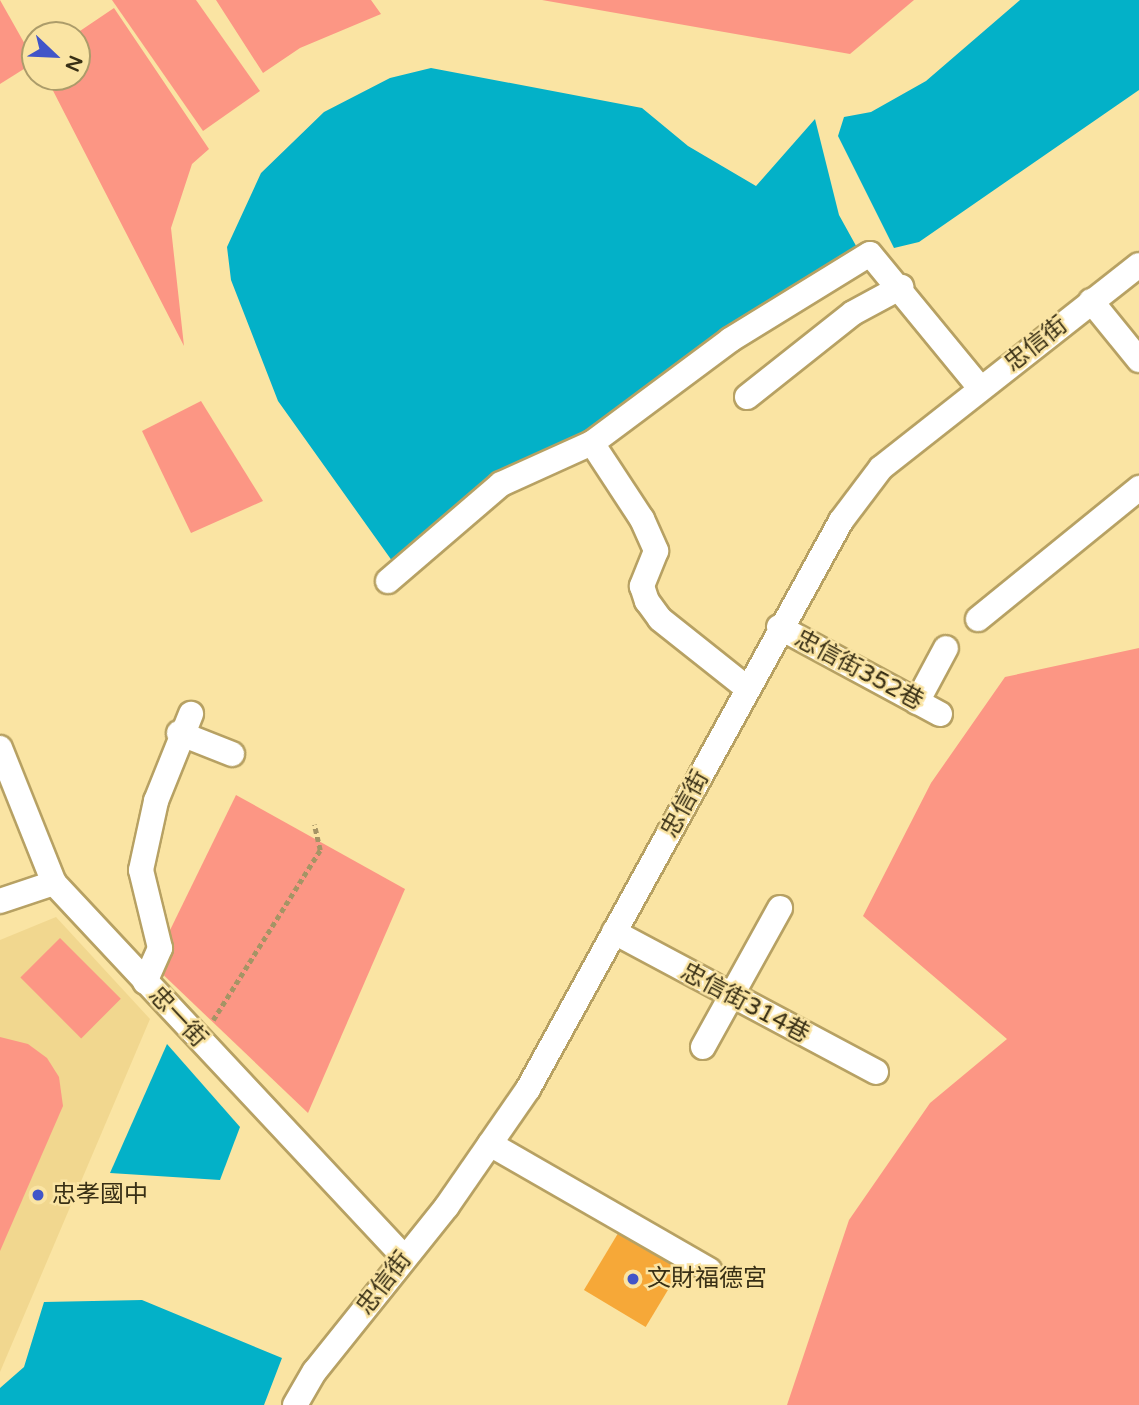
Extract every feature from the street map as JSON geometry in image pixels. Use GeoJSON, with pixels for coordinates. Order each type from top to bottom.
{"type":"FeatureCollection","features":[{"type":"Feature","properties":{"kind":"street"},"geometry":{"type":"LineString","coordinates":[[388,581],[501,484],[592,443],[730,340],[870,254],[901,287],[981,387]]}},
{"type":"Feature","properties":{"kind":"street","name":"忠信街"},"geometry":{"type":"LineString","coordinates":[[295,1405],[528,1090],[748,689],[779,627],[841,521],[881,468],[1139,265]]}},
{"type":"Feature","properties":{"kind":"street"},"geometry":{"type":"LineString","coordinates":[[747,397],[853,313],[901,287]]}},
{"type":"Feature","properties":{"kind":"street"},"geometry":{"type":"LineString","coordinates":[[1091,301],[1139,360]]}},
{"type":"Feature","properties":{"kind":"street"},"geometry":{"type":"LineString","coordinates":[[592,443],[642,519],[656,551],[642,586],[647,601],[660,619],[748,689]]}},
{"type":"Feature","properties":{"kind":"street"},"geometry":{"type":"LineString","coordinates":[[978,619],[1139,488]]}},
{"type":"Feature","properties":{"kind":"street","name":"忠信街352巷"},"geometry":{"type":"LineString","coordinates":[[779,627],[940,714]]}},
{"type":"Feature","properties":{"kind":"street"},"geometry":{"type":"LineString","coordinates":[[917,702],[946,648]]}},
{"type":"Feature","properties":{"kind":"street"},"geometry":{"type":"LineString","coordinates":[[145,982],[160,948],[141,870],[156,801],[185,724],[232,754]]}},
{"type":"Feature","properties":{"kind":"street","name":"忠一街"},"geometry":{"type":"LineString","coordinates":[[3,763],[54,883],[404,1256]]}},
{"type":"Feature","properties":{"kind":"street"},"geometry":{"type":"LineString","coordinates":[[0,901],[54,883]]}},
{"type":"Feature","properties":{"kind":"street"},"geometry":{"type":"LineString","coordinates":[[703,1047],[780,908]]}},
{"type":"Feature","properties":{"kind":"street","name":"忠信街314巷"},"geometry":{"type":"LineString","coordinates":[[614,932],[731,997],[876,1072]]}},
{"type":"Feature","properties":{"kind":"street"},"geometry":{"type":"LineString","coordinates":[[490,1144],[709,1270]]}},
{"type":"Feature","properties":{"kind":"path"},"geometry":{"type":"LineString","coordinates":[[200,1040],[320,850],[314,825]]}},
{"type":"Feature","properties":{"kind":"shaded area"},"geometry":{"type":"Polygon","coordinates":[[[0,0],[21,37],[21,71],[0,84],[0,0]]]}},
{"type":"Feature","properties":{"kind":"shaded area"},"geometry":{"type":"Polygon","coordinates":[[[112,0],[196,0],[260,91],[203,131],[112,0]]]}},
{"type":"Feature","properties":{"kind":"shaded area"},"geometry":{"type":"Polygon","coordinates":[[[216,0],[371,0],[381,14],[300,48],[263,73],[216,0]]]}},
{"type":"Feature","properties":{"kind":"shaded area"},"geometry":{"type":"Polygon","coordinates":[[[542,0],[914,0],[850,54],[542,0]]]}},
{"type":"Feature","properties":{"kind":"shaded area"},"geometry":{"type":"Polygon","coordinates":[[[114,8],[209,149],[192,164],[171,228],[184,346],[53,91],[91,91],[91,24],[114,8]]]}},
{"type":"Feature","properties":{"kind":"shaded area"},"geometry":{"type":"Polygon","coordinates":[[[201,401],[263,501],[191,533],[142,431],[201,401]]]}},
{"type":"Feature","properties":{"kind":"shaded area"},"geometry":{"type":"Polygon","coordinates":[[[1139,648],[1139,1405],[787,1405],[849,1220],[930,1103],[1007,1039],[863,916],[931,783],[1005,677],[1139,648]]]}},
{"type":"Feature","properties":{"kind":"shaded area"},"geometry":{"type":"Polygon","coordinates":[[[236,795],[405,889],[308,1113],[153,965],[236,795]]]}},
{"type":"Feature","properties":{"kind":"shaded area","name":"忠孝國中"},"geometry":{"type":"Polygon","coordinates":[[[56,917],[150,1019],[0,1372],[0,940],[56,917]]]}},
{"type":"Feature","properties":{"kind":"shaded area"},"geometry":{"type":"Polygon","coordinates":[[[60,938],[121,999],[81,1038],[20,978],[60,938]]]}},
{"type":"Feature","properties":{"kind":"shaded area"},"geometry":{"type":"Polygon","coordinates":[[[0,1037],[28,1044],[47,1058],[59,1077],[63,1106],[0,1251],[0,1037]]]}},
{"type":"Feature","properties":{"kind":"water"},"geometry":{"type":"Polygon","coordinates":[[[1020,0],[1139,0],[1139,90],[919,242],[894,248],[838,136],[844,117],[871,112],[926,81],[1020,0]]]}},
{"type":"Feature","properties":{"kind":"water"},"geometry":{"type":"Polygon","coordinates":[[[431,68],[642,108],[688,146],[756,186],[815,119],[839,215],[860,253],[633,408],[493,479],[395,565],[278,401],[231,280],[227,247],[261,173],[324,112],[390,78],[431,68]]]}},
{"type":"Feature","properties":{"kind":"water"},"geometry":{"type":"Polygon","coordinates":[[[167,1044],[240,1127],[220,1180],[110,1173],[167,1044]]]}},
{"type":"Feature","properties":{"kind":"water"},"geometry":{"type":"Polygon","coordinates":[[[142,1300],[282,1358],[264,1405],[0,1405],[0,1388],[24,1367],[44,1302],[142,1300]]]}},
{"type":"Feature","properties":{"kind":"building","name":"文財福德宮"},"geometry":{"type":"Polygon","coordinates":[[[620,1230],[682,1267],[646,1327],[584,1290],[620,1230]]]}},
{"type":"Feature","properties":{"kind":"place","name":"忠孝國中"},"geometry":{"type":"Point","coordinates":[38,1195]}},
{"type":"Feature","properties":{"kind":"place","name":"文財福德宮"},"geometry":{"type":"Point","coordinates":[633,1279]}}]}
